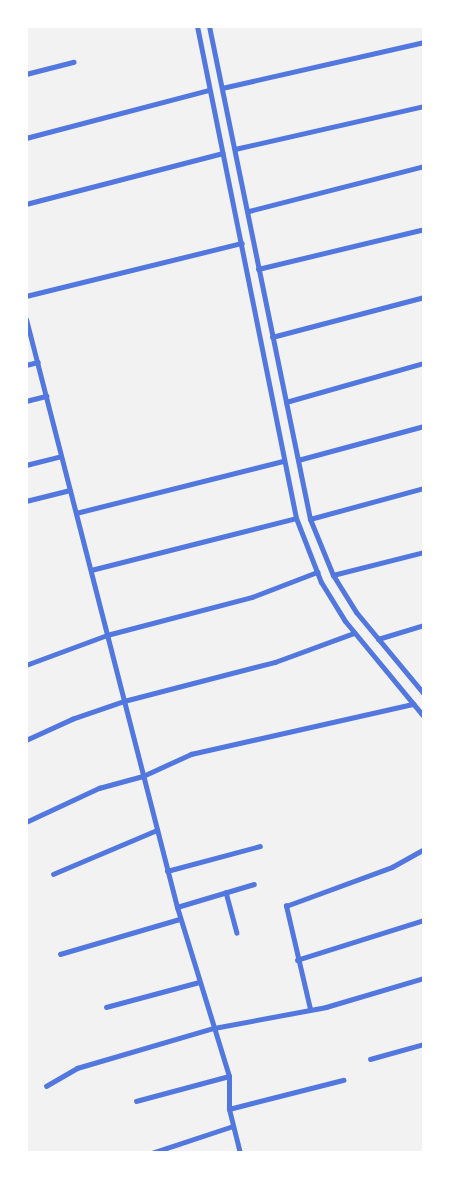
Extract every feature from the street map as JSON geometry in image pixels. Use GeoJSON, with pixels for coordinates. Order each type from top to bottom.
{"type":"FeatureCollection","features":[{"type":"Feature","properties":{"kind":"street"},"geometry":{"type":"LineString","coordinates":[[197,26],[296,518],[317,572],[354,633],[424,717]]}},
{"type":"Feature","properties":{"kind":"street"},"geometry":{"type":"LineString","coordinates":[[208,26],[249,211],[266,311],[310,520],[333,575],[378,639],[424,694]]}},
{"type":"Feature","properties":{"kind":"street"},"geometry":{"type":"LineString","coordinates":[[222,88],[424,42]]}},
{"type":"Feature","properties":{"kind":"street"},"geometry":{"type":"LineString","coordinates":[[26,74],[73,62]]}},
{"type":"Feature","properties":{"kind":"street"},"geometry":{"type":"LineString","coordinates":[[26,138],[209,90]]}},
{"type":"Feature","properties":{"kind":"street"},"geometry":{"type":"LineString","coordinates":[[235,149],[424,106]]}},
{"type":"Feature","properties":{"kind":"street"},"geometry":{"type":"LineString","coordinates":[[26,204],[223,153]]}},
{"type":"Feature","properties":{"kind":"street"},"geometry":{"type":"LineString","coordinates":[[249,211],[424,166]]}},
{"type":"Feature","properties":{"kind":"street"},"geometry":{"type":"LineString","coordinates":[[258,269],[424,229]]}},
{"type":"Feature","properties":{"kind":"street"},"geometry":{"type":"LineString","coordinates":[[26,296],[242,243]]}},
{"type":"Feature","properties":{"kind":"street"},"geometry":{"type":"LineString","coordinates":[[272,337],[424,297]]}},
{"type":"Feature","properties":{"kind":"street"},"geometry":{"type":"LineString","coordinates":[[255,312],[266,311]]}},
{"type":"Feature","properties":{"kind":"street"},"geometry":{"type":"LineString","coordinates":[[26,319],[29,338],[38,362],[167,871],[198,982],[229,1076],[229,1109],[240,1153]]}},
{"type":"Feature","properties":{"kind":"street"},"geometry":{"type":"LineString","coordinates":[[26,365],[38,362]]}},
{"type":"Feature","properties":{"kind":"street"},"geometry":{"type":"LineString","coordinates":[[286,402],[424,363]]}},
{"type":"Feature","properties":{"kind":"street"},"geometry":{"type":"LineString","coordinates":[[26,401],[46,396]]}},
{"type":"Feature","properties":{"kind":"street"},"geometry":{"type":"LineString","coordinates":[[298,460],[424,426]]}},
{"type":"Feature","properties":{"kind":"street"},"geometry":{"type":"LineString","coordinates":[[26,465],[61,456]]}},
{"type":"Feature","properties":{"kind":"street"},"geometry":{"type":"LineString","coordinates":[[76,513],[284,462]]}},
{"type":"Feature","properties":{"kind":"street"},"geometry":{"type":"LineString","coordinates":[[310,520],[424,488]]}},
{"type":"Feature","properties":{"kind":"street"},"geometry":{"type":"LineString","coordinates":[[26,501],[70,490]]}},
{"type":"Feature","properties":{"kind":"street"},"geometry":{"type":"LineString","coordinates":[[91,570],[296,518]]}},
{"type":"Feature","properties":{"kind":"street"},"geometry":{"type":"LineString","coordinates":[[333,575],[424,552]]}},
{"type":"Feature","properties":{"kind":"street"},"geometry":{"type":"LineString","coordinates":[[26,665],[107,635],[252,596],[317,572]]}},
{"type":"Feature","properties":{"kind":"street"},"geometry":{"type":"LineString","coordinates":[[378,639],[424,625]]}},
{"type":"Feature","properties":{"kind":"street"},"geometry":{"type":"LineString","coordinates":[[26,740],[72,719],[124,701],[275,662],[354,633]]}},
{"type":"Feature","properties":{"kind":"street"},"geometry":{"type":"LineString","coordinates":[[26,822],[99,788],[143,776],[191,754],[413,704]]}},
{"type":"Feature","properties":{"kind":"street"},"geometry":{"type":"LineString","coordinates":[[53,874],[157,830]]}},
{"type":"Feature","properties":{"kind":"street"},"geometry":{"type":"LineString","coordinates":[[167,871],[260,846]]}},
{"type":"Feature","properties":{"kind":"street"},"geometry":{"type":"LineString","coordinates":[[310,1009],[296,960],[286,906],[392,867],[424,849]]}},
{"type":"Feature","properties":{"kind":"street"},"geometry":{"type":"LineString","coordinates":[[177,907],[254,884]]}},
{"type":"Feature","properties":{"kind":"street"},"geometry":{"type":"LineString","coordinates":[[226,892],[237,933]]}},
{"type":"Feature","properties":{"kind":"street"},"geometry":{"type":"LineString","coordinates":[[60,954],[180,919]]}},
{"type":"Feature","properties":{"kind":"street"},"geometry":{"type":"LineString","coordinates":[[296,960],[424,920]]}},
{"type":"Feature","properties":{"kind":"street"},"geometry":{"type":"LineString","coordinates":[[46,1086],[77,1068],[214,1028],[310,1009],[372,994],[424,978]]}},
{"type":"Feature","properties":{"kind":"street"},"geometry":{"type":"LineString","coordinates":[[106,1007],[198,982]]}},
{"type":"Feature","properties":{"kind":"street"},"geometry":{"type":"LineString","coordinates":[[370,1059],[424,1044]]}},
{"type":"Feature","properties":{"kind":"street"},"geometry":{"type":"LineString","coordinates":[[136,1101],[229,1076]]}},
{"type":"Feature","properties":{"kind":"street"},"geometry":{"type":"LineString","coordinates":[[229,1109],[343,1080]]}},
{"type":"Feature","properties":{"kind":"street"},"geometry":{"type":"LineString","coordinates":[[152,1153],[233,1126]]}}]}
